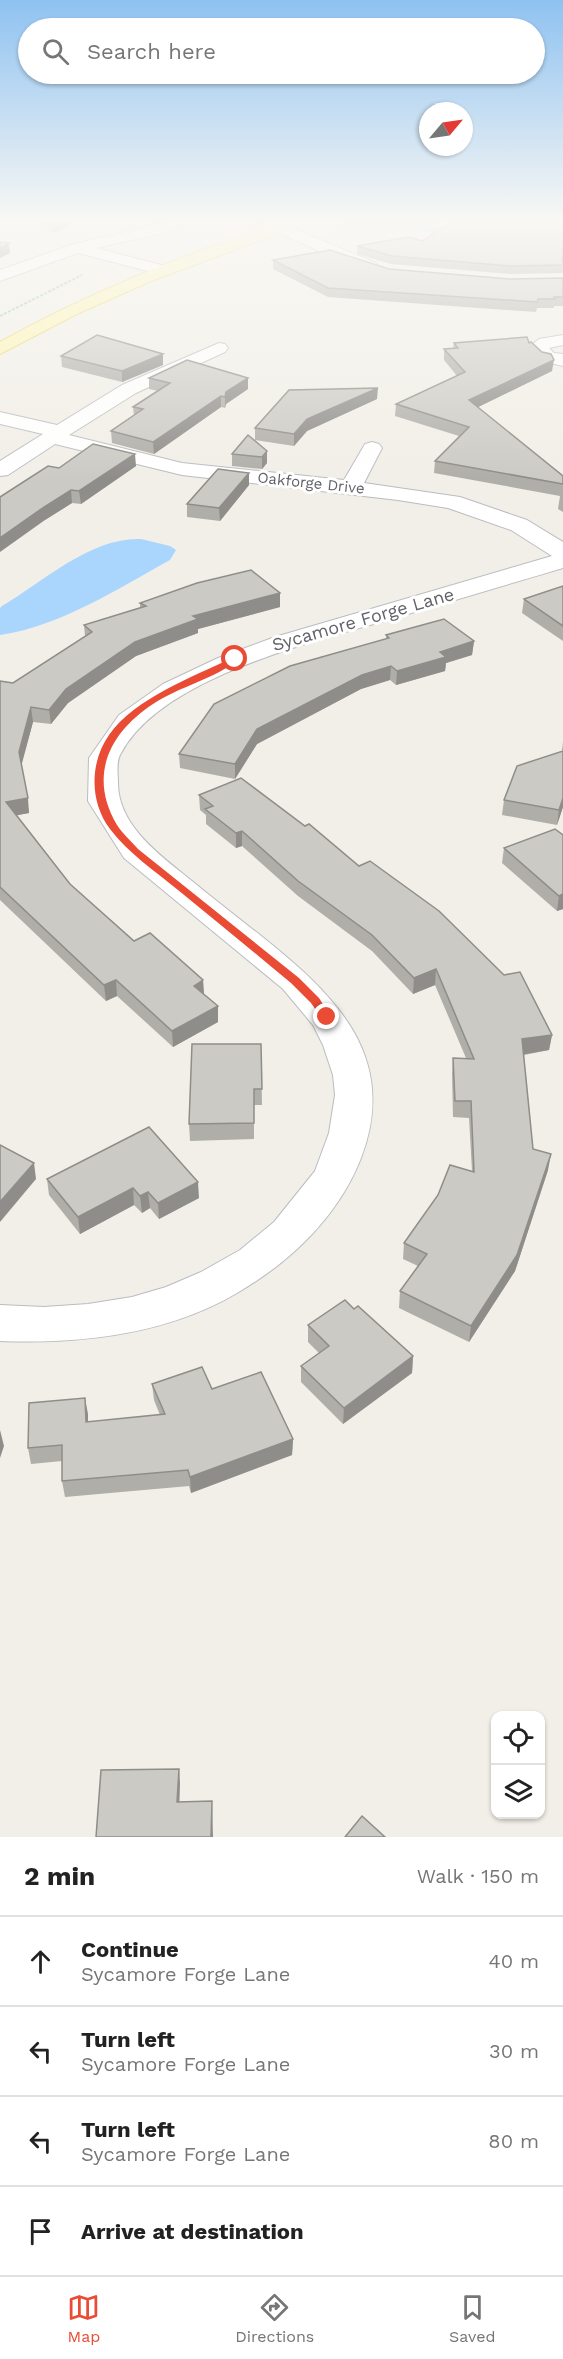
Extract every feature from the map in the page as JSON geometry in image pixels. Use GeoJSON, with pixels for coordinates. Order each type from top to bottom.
{"type":"FeatureCollection","features":[{"type":"Feature","properties":{"kind":"main road"},"geometry":{"type":"LineString","coordinates":[[0,349],[81,308]]}},
{"type":"Feature","properties":{"kind":"street"},"geometry":{"type":"LineString","coordinates":[[563,340],[549,342],[537,348],[548,357],[563,360]]}},
{"type":"Feature","properties":{"kind":"street"},"geometry":{"type":"LineString","coordinates":[[0,470],[129,389],[219,348]]}},
{"type":"Feature","properties":{"kind":"street","name":"Oakforge Drive"},"geometry":{"type":"LineString","coordinates":[[0,418],[51,437],[182,469],[420,495],[473,507],[519,525],[563,552]]}},
{"type":"Feature","properties":{"kind":"street"},"geometry":{"type":"LineString","coordinates":[[0,433],[51,437]]}},
{"type":"Feature","properties":{"kind":"street"},"geometry":{"type":"LineString","coordinates":[[351,487],[372,448]]}},
{"type":"Feature","properties":{"kind":"street","name":"Sycamore Forge Lane"},"geometry":{"type":"LineString","coordinates":[[0,1323],[61,1325],[128,1316],[179,1300],[228,1277],[261,1256],[304,1218],[334,1177],[349,1135],[354,1093],[350,1066],[341,1044],[315,1001],[295,981],[135,851],[113,827],[102,801],[98,776],[101,760],[112,736],[150,702],[251,653],[563,560]]}},
{"type":"Feature","properties":{"kind":"water"},"geometry":{"type":"Polygon","coordinates":[[[141,539],[170,546],[176,550],[170,560],[88,605],[45,624],[0,635],[0,608],[2,606],[68,562],[86,553],[122,540],[141,539]]]}},
{"type":"Feature","properties":{"kind":"building"},"geometry":{"type":"Polygon","coordinates":[[[97,335],[163,354],[122,371],[61,356],[97,335]]]}},
{"type":"Feature","properties":{"kind":"building"},"geometry":{"type":"Polygon","coordinates":[[[527,337],[529,343],[531,342],[542,352],[551,354],[554,360],[469,400],[563,476],[563,484],[435,461],[469,427],[396,404],[465,372],[444,349],[458,348],[454,343],[527,337]]]}},
{"type":"Feature","properties":{"kind":"building"},"geometry":{"type":"Polygon","coordinates":[[[187,360],[248,378],[226,392],[225,397],[221,396],[153,442],[111,431],[143,409],[133,407],[170,383],[149,378],[187,360]]]}},
{"type":"Feature","properties":{"kind":"building"},"geometry":{"type":"Polygon","coordinates":[[[378,388],[307,419],[294,434],[255,428],[289,390],[378,388]]]}},
{"type":"Feature","properties":{"kind":"building"},"geometry":{"type":"Polygon","coordinates":[[[248,435],[267,451],[262,457],[232,454],[248,435]]]}},
{"type":"Feature","properties":{"kind":"building"},"geometry":{"type":"Polygon","coordinates":[[[93,444],[135,454],[79,491],[71,490],[0,538],[0,497],[48,466],[59,468],[93,444]]]}},
{"type":"Feature","properties":{"kind":"building"},"geometry":{"type":"Polygon","coordinates":[[[218,469],[249,473],[219,508],[187,504],[218,469]]]}},
{"type":"Feature","properties":{"kind":"building"},"geometry":{"type":"Polygon","coordinates":[[[251,570],[280,593],[193,616],[198,619],[135,642],[66,689],[49,710],[31,707],[19,752],[28,798],[6,802],[70,884],[134,941],[150,933],[203,980],[194,986],[218,1006],[172,1031],[116,980],[104,985],[0,887],[0,681],[13,683],[92,632],[84,625],[146,606],[140,603],[197,583],[251,570]]]}},
{"type":"Feature","properties":{"kind":"building"},"geometry":{"type":"Polygon","coordinates":[[[563,586],[563,626],[524,599],[563,586]]]}},
{"type":"Feature","properties":{"kind":"building"},"geometry":{"type":"Polygon","coordinates":[[[444,619],[474,641],[440,652],[446,657],[397,671],[391,666],[362,675],[257,729],[235,764],[179,754],[214,704],[290,666],[389,638],[386,635],[444,619]]]}},
{"type":"Feature","properties":{"kind":"building"},"geometry":{"type":"Polygon","coordinates":[[[563,751],[563,798],[559,810],[504,800],[517,766],[563,751]]]}},
{"type":"Feature","properties":{"kind":"building"},"geometry":{"type":"Polygon","coordinates":[[[241,778],[305,826],[309,824],[359,866],[370,861],[439,911],[504,975],[520,972],[552,1035],[522,1039],[533,1149],[551,1154],[517,1255],[471,1326],[400,1291],[427,1254],[404,1243],[438,1195],[450,1165],[474,1172],[471,1101],[455,1101],[453,1058],[474,1059],[436,969],[414,978],[372,935],[298,881],[242,831],[236,833],[205,809],[213,806],[199,795],[241,778]]]}},
{"type":"Feature","properties":{"kind":"building"},"geometry":{"type":"Polygon","coordinates":[[[555,829],[563,835],[563,894],[559,896],[504,848],[555,829]]]}},
{"type":"Feature","properties":{"kind":"building"},"geometry":{"type":"Polygon","coordinates":[[[192,1044],[261,1044],[262,1089],[254,1089],[254,1123],[189,1124],[192,1044]]]}},
{"type":"Feature","properties":{"kind":"building"},"geometry":{"type":"Polygon","coordinates":[[[149,1127],[198,1182],[158,1203],[148,1192],[140,1196],[133,1188],[78,1217],[47,1179],[149,1127]]]}},
{"type":"Feature","properties":{"kind":"building"},"geometry":{"type":"Polygon","coordinates":[[[0,1145],[34,1163],[0,1202],[0,1145]]]}},
{"type":"Feature","properties":{"kind":"building"},"geometry":{"type":"Polygon","coordinates":[[[345,1300],[354,1309],[358,1306],[413,1356],[344,1408],[301,1366],[329,1346],[308,1325],[345,1300]]]}},
{"type":"Feature","properties":{"kind":"building"},"geometry":{"type":"Polygon","coordinates":[[[202,1367],[212,1389],[261,1372],[293,1439],[190,1477],[188,1470],[62,1481],[62,1445],[28,1448],[29,1403],[85,1398],[86,1422],[165,1414],[152,1384],[202,1367]]]}},
{"type":"Feature","properties":{"kind":"building"},"geometry":{"type":"Polygon","coordinates":[[[179,1769],[177,1802],[212,1801],[211,1837],[96,1837],[101,1770],[179,1769]]]}},
{"type":"Feature","properties":{"kind":"building"},"geometry":{"type":"Polygon","coordinates":[[[362,1816],[385,1837],[345,1837],[362,1816]]]}},
{"type":"Feature","properties":{"kind":"route"},"geometry":{"type":"LineString","coordinates":[[235,659],[150,702],[140,708],[119,728],[112,736],[101,760],[98,776],[102,801],[113,827],[135,851],[295,981],[327,1017]]}}]}
